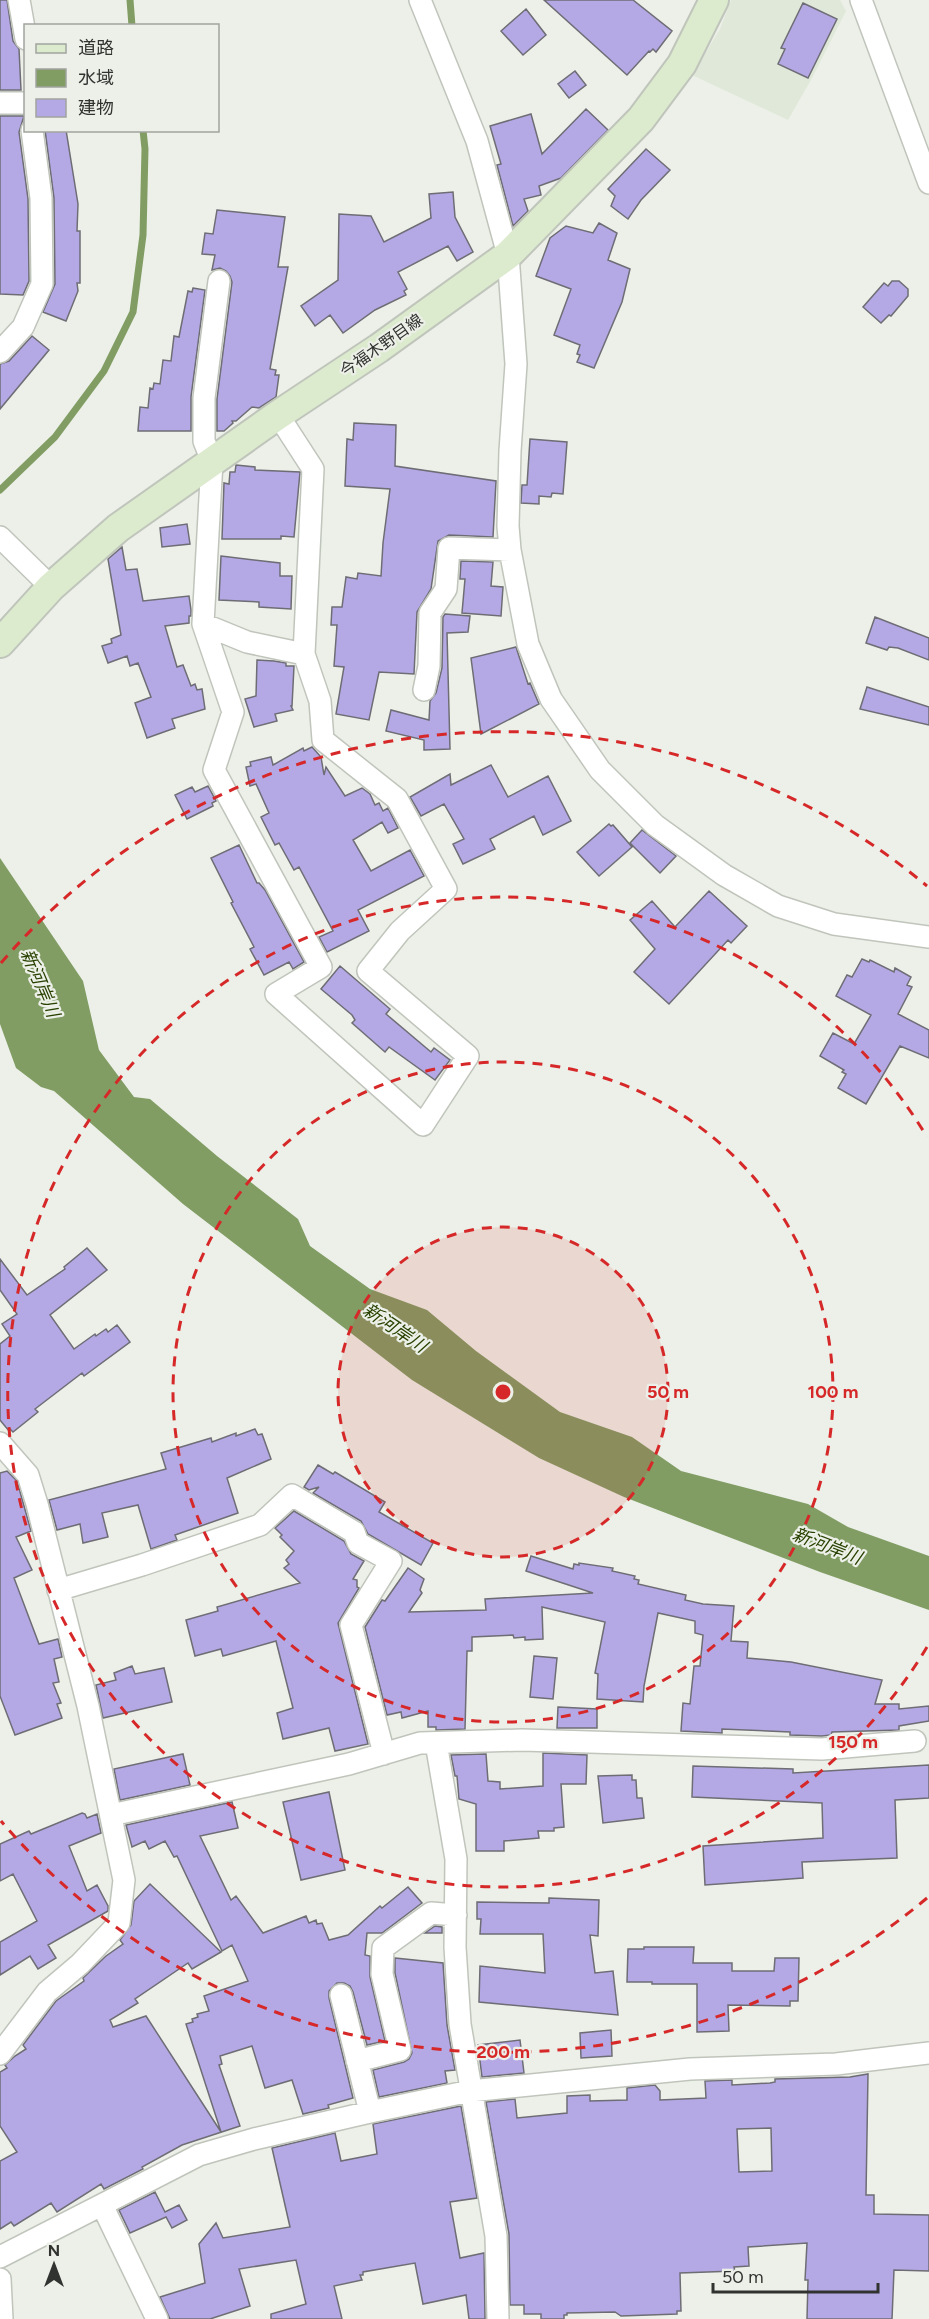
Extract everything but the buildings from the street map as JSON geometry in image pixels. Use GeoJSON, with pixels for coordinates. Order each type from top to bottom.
{"type":"FeatureCollection","features":[{"type":"Feature","properties":{"kind":"main road","name":"今福木野目線"},"geometry":{"type":"LineString","coordinates":[[0,643],[51,586],[118,528],[278,415],[379,348],[508,255],[640,119],[682,64],[714,0]]}},
{"type":"Feature","properties":{"kind":"street"},"geometry":{"type":"LineString","coordinates":[[19,0],[24,28]]}},
{"type":"Feature","properties":{"kind":"street"},"geometry":{"type":"LineString","coordinates":[[420,0],[477,141],[508,255],[516,364],[510,451],[508,526],[510,550],[528,644],[551,699],[600,770],[655,825],[724,875],[778,906],[834,924],[929,937]]}},
{"type":"Feature","properties":{"kind":"street"},"geometry":{"type":"LineString","coordinates":[[861,0],[929,183]]}},
{"type":"Feature","properties":{"kind":"street"},"geometry":{"type":"LineString","coordinates":[[0,103],[24,103]]}},
{"type":"Feature","properties":{"kind":"street"},"geometry":{"type":"LineString","coordinates":[[0,352],[23,327],[42,284],[40,198],[32,132]]}},
{"type":"Feature","properties":{"kind":"street"},"geometry":{"type":"LineString","coordinates":[[219,281],[204,398],[204,441],[212,461],[203,624],[233,712],[214,770],[321,968],[276,994],[423,1125],[468,1056],[368,971],[400,931],[446,889],[397,799],[323,740],[320,701],[304,654],[313,469],[278,415]]}},
{"type":"Feature","properties":{"kind":"street"},"geometry":{"type":"LineString","coordinates":[[0,537],[51,586]]}},
{"type":"Feature","properties":{"kind":"street"},"geometry":{"type":"LineString","coordinates":[[424,690],[429,666],[430,613],[446,589],[449,549],[510,550]]}},
{"type":"Feature","properties":{"kind":"street"},"geometry":{"type":"LineString","coordinates":[[203,624],[247,642],[304,654]]}},
{"type":"Feature","properties":{"kind":"street"},"geometry":{"type":"LineString","coordinates":[[0,1443],[28,1475],[88,1706],[124,1880],[119,1923],[80,1964],[47,1992],[1,2049]]}},
{"type":"Feature","properties":{"kind":"street"},"geometry":{"type":"LineString","coordinates":[[58,1590],[142,1565],[260,1525],[292,1495],[354,1532],[358,1543],[391,1561],[351,1625],[384,1754]]}},
{"type":"Feature","properties":{"kind":"street"},"geometry":{"type":"LineString","coordinates":[[111,1815],[349,1764],[420,1743],[522,1740],[822,1749],[915,1742]]}},
{"type":"Feature","properties":{"kind":"street"},"geometry":{"type":"LineString","coordinates":[[436,1743],[456,1859],[455,1947],[460,2024],[496,2236],[498,2319]]}},
{"type":"Feature","properties":{"kind":"street"},"geometry":{"type":"LineString","coordinates":[[357,2061],[400,2050],[382,1974],[383,1948],[431,1913],[456,1915]]}},
{"type":"Feature","properties":{"kind":"street"},"geometry":{"type":"LineString","coordinates":[[341,1995],[370,2112]]}},
{"type":"Feature","properties":{"kind":"street"},"geometry":{"type":"LineString","coordinates":[[0,2257],[199,2155],[254,2139],[370,2112],[470,2091],[690,2069],[837,2064],[929,2053]]}},
{"type":"Feature","properties":{"kind":"street"},"geometry":{"type":"LineString","coordinates":[[102,2205],[157,2319]]}},
{"type":"Feature","properties":{"kind":"street"},"geometry":{"type":"LineString","coordinates":[[0,2281],[2,2319]]}},
{"type":"Feature","properties":{"kind":"shaded area"},"geometry":{"type":"Polygon","coordinates":[[[731,0],[840,0],[846,11],[788,120],[692,75],[720,29],[731,0]]]}},
{"type":"Feature","properties":{"kind":"water","name":"新河岸川"},"geometry":{"type":"Polygon","coordinates":[[[0,858],[83,981],[99,1050],[134,1097],[150,1099],[217,1156],[298,1219],[310,1246],[370,1289],[427,1310],[476,1351],[560,1412],[632,1437],[681,1471],[808,1504],[848,1527],[929,1556],[929,1610],[820,1572],[624,1497],[539,1458],[412,1380],[183,1204],[54,1091],[41,1087],[16,1068],[0,1024],[0,858]]]}},
{"type":"Feature","properties":{"kind":"waterway"},"geometry":{"type":"LineString","coordinates":[[130,0],[132,24]]}},
{"type":"Feature","properties":{"kind":"waterway"},"geometry":{"type":"LineString","coordinates":[[0,490],[55,437],[104,371],[133,312],[143,235],[145,149],[143,132]]}}]}
